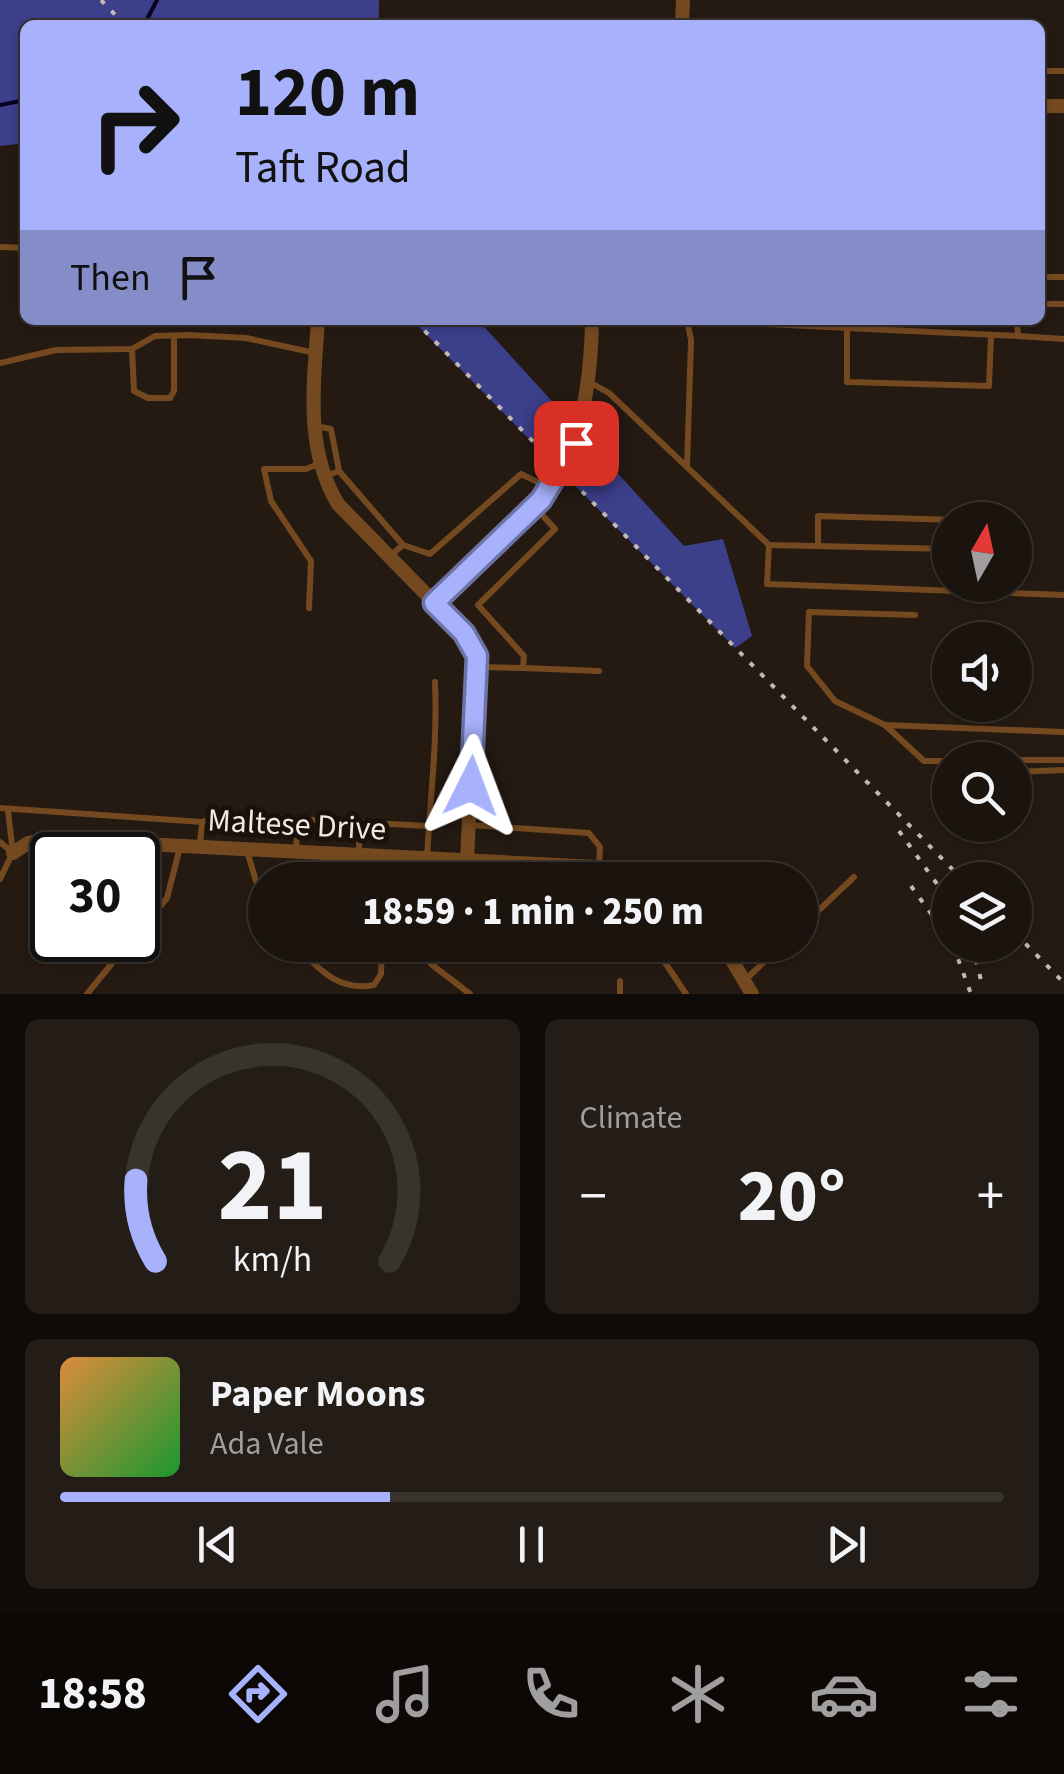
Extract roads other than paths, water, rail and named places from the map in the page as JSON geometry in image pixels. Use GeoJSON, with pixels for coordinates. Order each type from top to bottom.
{"type":"FeatureCollection","features":[{"type":"Feature","properties":{"kind":"street"},"geometry":{"type":"LineString","coordinates":[[318,325],[314,426],[322,470],[338,504],[474,645],[477,667],[467,860]]}},
{"type":"Feature","properties":{"kind":"street"},"geometry":{"type":"LineString","coordinates":[[434,603],[550,488],[576,443],[591,383],[592,325]]}},
{"type":"Feature","properties":{"kind":"street","name":"Maltese Drive"},"geometry":{"type":"LineString","coordinates":[[13,853],[28,843],[47,839],[505,862]]}},
{"type":"Feature","properties":{"kind":"street"},"geometry":{"type":"LineString","coordinates":[[733,962],[748,987]]}},
{"type":"Feature","properties":{"kind":"lane"},"geometry":{"type":"LineString","coordinates":[[686,467],[692,340],[688,325]]}},
{"type":"Feature","properties":{"kind":"lane"},"geometry":{"type":"LineString","coordinates":[[847,325],[847,382],[989,386],[991,335]]}},
{"type":"Feature","properties":{"kind":"lane"},"geometry":{"type":"LineString","coordinates":[[860,325],[1064,339]]}},
{"type":"Feature","properties":{"kind":"lane"},"geometry":{"type":"LineString","coordinates":[[1018,325],[1018,336]]}},
{"type":"Feature","properties":{"kind":"lane"},"geometry":{"type":"LineString","coordinates":[[0,363],[56,350],[132,349],[155,336],[246,338],[316,353]]}},
{"type":"Feature","properties":{"kind":"lane"},"geometry":{"type":"LineString","coordinates":[[132,349],[134,391],[148,398],[170,398],[174,392],[174,336]]}},
{"type":"Feature","properties":{"kind":"lane"},"geometry":{"type":"LineString","coordinates":[[591,383],[610,393],[769,545],[932,549]]}},
{"type":"Feature","properties":{"kind":"lane"},"geometry":{"type":"LineString","coordinates":[[314,426],[331,429],[340,472],[403,545],[430,554],[521,474],[550,488]]}},
{"type":"Feature","properties":{"kind":"lane"},"geometry":{"type":"LineString","coordinates":[[309,608],[311,561],[271,502],[264,469],[340,472]]}},
{"type":"Feature","properties":{"kind":"lane"},"geometry":{"type":"LineString","coordinates":[[523,668],[524,656],[478,605],[555,529],[534,506]]}},
{"type":"Feature","properties":{"kind":"lane"},"geometry":{"type":"LineString","coordinates":[[818,546],[818,516],[932,519]]}},
{"type":"Feature","properties":{"kind":"lane"},"geometry":{"type":"LineString","coordinates":[[389,557],[403,545]]}},
{"type":"Feature","properties":{"kind":"lane"},"geometry":{"type":"LineString","coordinates":[[769,545],[767,584],[932,587]]}},
{"type":"Feature","properties":{"kind":"lane"},"geometry":{"type":"LineString","coordinates":[[1032,593],[1064,595]]}},
{"type":"Feature","properties":{"kind":"lane"},"geometry":{"type":"LineString","coordinates":[[916,615],[810,612],[807,666],[836,701],[885,725],[924,761],[932,761]]}},
{"type":"Feature","properties":{"kind":"lane"},"geometry":{"type":"LineString","coordinates":[[477,667],[599,671]]}},
{"type":"Feature","properties":{"kind":"lane"},"geometry":{"type":"LineString","coordinates":[[427,862],[437,725],[434,682]]}},
{"type":"Feature","properties":{"kind":"lane"},"geometry":{"type":"LineString","coordinates":[[885,725],[1064,732]]}},
{"type":"Feature","properties":{"kind":"lane"},"geometry":{"type":"LineString","coordinates":[[1032,760],[1064,760]]}},
{"type":"Feature","properties":{"kind":"lane"},"geometry":{"type":"LineString","coordinates":[[1032,771],[1064,770]]}},
{"type":"Feature","properties":{"kind":"lane"},"geometry":{"type":"LineString","coordinates":[[0,880],[13,853],[4,810],[202,822],[221,815],[427,826]]}},
{"type":"Feature","properties":{"kind":"lane"},"geometry":{"type":"LineString","coordinates":[[296,851],[298,819]]}},
{"type":"Feature","properties":{"kind":"lane"},"geometry":{"type":"LineString","coordinates":[[200,846],[202,822]]}},
{"type":"Feature","properties":{"kind":"lane"},"geometry":{"type":"LineString","coordinates":[[359,854],[360,822]]}},
{"type":"Feature","properties":{"kind":"lane"},"geometry":{"type":"LineString","coordinates":[[469,825],[589,832],[600,847],[599,862]]}},
{"type":"Feature","properties":{"kind":"lane"},"geometry":{"type":"LineString","coordinates":[[0,842],[13,853]]}},
{"type":"Feature","properties":{"kind":"lane"},"geometry":{"type":"LineString","coordinates":[[160,906],[166,898],[180,845]]}},
{"type":"Feature","properties":{"kind":"lane"},"geometry":{"type":"LineString","coordinates":[[247,848],[251,862]]}},
{"type":"Feature","properties":{"kind":"lane"},"geometry":{"type":"LineString","coordinates":[[384,856],[384,862]]}},
{"type":"Feature","properties":{"kind":"lane"},"geometry":{"type":"LineString","coordinates":[[818,911],[854,877]]}},
{"type":"Feature","properties":{"kind":"lane"},"geometry":{"type":"LineString","coordinates":[[86,994],[113,962]]}},
{"type":"Feature","properties":{"kind":"lane"},"geometry":{"type":"LineString","coordinates":[[311,962],[320,971],[358,988],[374,984],[381,962]]}},
{"type":"Feature","properties":{"kind":"lane"},"geometry":{"type":"LineString","coordinates":[[431,962],[470,994]]}},
{"type":"Feature","properties":{"kind":"lane"},"geometry":{"type":"LineString","coordinates":[[664,962],[686,994]]}},
{"type":"Feature","properties":{"kind":"lane"},"geometry":{"type":"LineString","coordinates":[[748,987],[768,962]]}},
{"type":"Feature","properties":{"kind":"lane"},"geometry":{"type":"LineString","coordinates":[[620,981],[620,994]]}},
{"type":"Feature","properties":{"kind":"waterway"},"geometry":{"type":"LineString","coordinates":[[147,20],[157,0]]}},
{"type":"Feature","properties":{"kind":"waterway"},"geometry":{"type":"LineString","coordinates":[[0,105],[20,101]]}},
{"type":"Feature","properties":{"kind":"railway"},"geometry":{"type":"LineString","coordinates":[[101,0],[120,20]]}},
{"type":"Feature","properties":{"kind":"railway"},"geometry":{"type":"LineString","coordinates":[[419,325],[945,862]]}},
{"type":"Feature","properties":{"kind":"railway"},"geometry":{"type":"LineString","coordinates":[[899,831],[932,877]]}},
{"type":"Feature","properties":{"kind":"railway"},"geometry":{"type":"LineString","coordinates":[[911,886],[932,915]]}},
{"type":"Feature","properties":{"kind":"railway"},"geometry":{"type":"LineString","coordinates":[[1032,950],[1064,983]]}},
{"type":"Feature","properties":{"kind":"railway"},"geometry":{"type":"LineString","coordinates":[[959,962],[971,994]]}},
{"type":"Feature","properties":{"kind":"railway"},"geometry":{"type":"LineString","coordinates":[[976,962],[982,984]]}}]}
